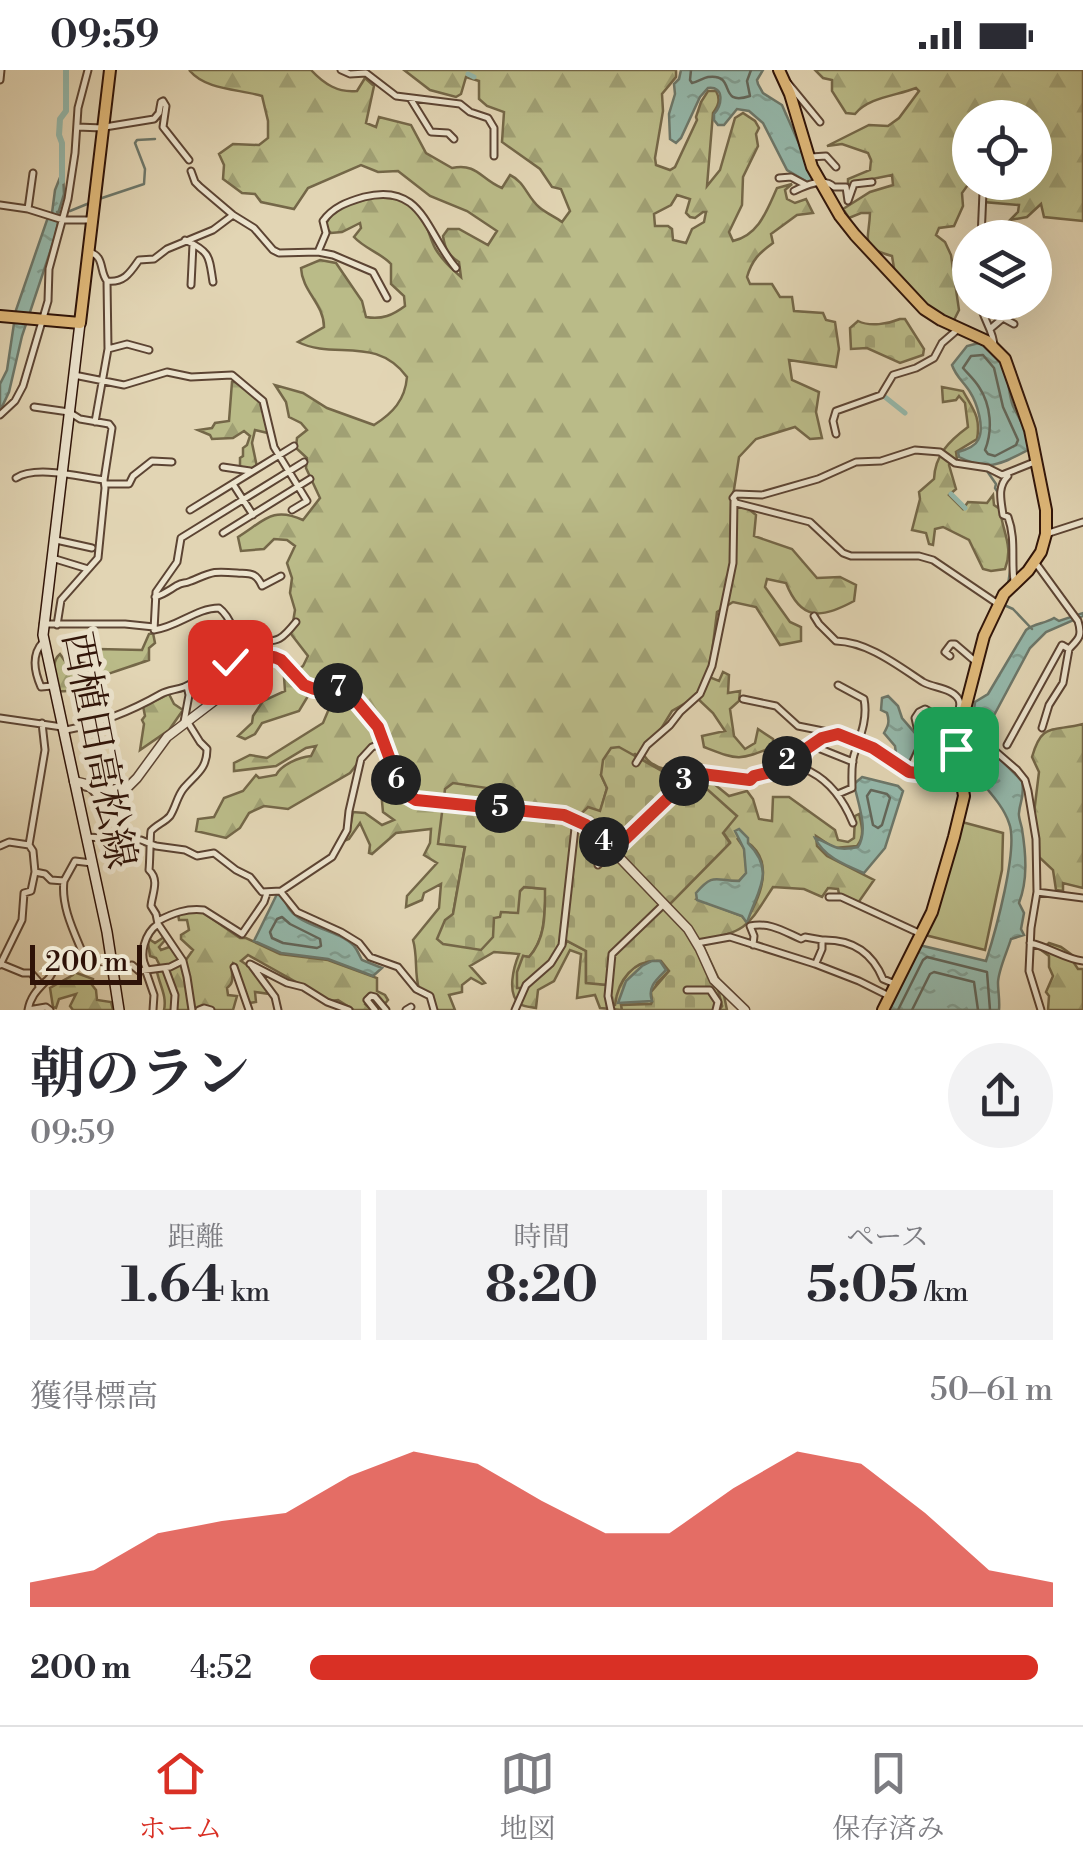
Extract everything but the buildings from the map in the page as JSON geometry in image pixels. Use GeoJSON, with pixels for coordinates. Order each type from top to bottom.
{"type":"FeatureCollection","features":[{"type":"Feature","properties":{"kind":"main road"},"geometry":{"type":"LineString","coordinates":[[6,317],[80,323],[110,70]]}},
{"type":"Feature","properties":{"kind":"main road"},"geometry":{"type":"LineString","coordinates":[[779,70],[797,115],[814,184],[924,309],[994,346],[1005,359],[1030,430],[1046,510],[1044,546],[998,604],[984,636],[962,718],[969,734],[957,754],[964,790],[962,808],[936,903],[883,1010]]}},
{"type":"Feature","properties":{"kind":"main road","name":"西植田高松線"},"geometry":{"type":"LineString","coordinates":[[80,323],[43,642],[92,863],[118,1010]]}},
{"type":"Feature","properties":{"kind":"street"},"geometry":{"type":"LineString","coordinates":[[0,78],[2,70]]}},
{"type":"Feature","properties":{"kind":"street"},"geometry":{"type":"LineString","coordinates":[[0,415],[23,386],[38,319],[48,301],[51,260],[72,177],[78,108],[88,70]]}},
{"type":"Feature","properties":{"kind":"street"},"geometry":{"type":"LineString","coordinates":[[341,70],[350,74],[370,71],[396,96],[460,104],[488,118],[494,128],[494,156]]}},
{"type":"Feature","properties":{"kind":"street"},"geometry":{"type":"LineString","coordinates":[[785,82],[820,122]]}},
{"type":"Feature","properties":{"kind":"street"},"geometry":{"type":"LineString","coordinates":[[410,98],[432,132],[454,139]]}},
{"type":"Feature","properties":{"kind":"street"},"geometry":{"type":"LineString","coordinates":[[77,126],[103,127],[154,119],[164,101],[164,128],[189,160]]}},
{"type":"Feature","properties":{"kind":"street"},"geometry":{"type":"LineString","coordinates":[[808,157],[826,156],[836,167]]}},
{"type":"Feature","properties":{"kind":"street"},"geometry":{"type":"LineString","coordinates":[[191,171],[200,188],[254,228],[273,250],[333,255],[373,272],[387,298]]}},
{"type":"Feature","properties":{"kind":"street"},"geometry":{"type":"LineString","coordinates":[[28,209],[33,173]]}},
{"type":"Feature","properties":{"kind":"street"},"geometry":{"type":"LineString","coordinates":[[779,178],[791,176],[814,184]]}},
{"type":"Feature","properties":{"kind":"street"},"geometry":{"type":"LineString","coordinates":[[794,191],[828,182],[834,187],[846,187],[848,201],[854,184],[872,182]]}},
{"type":"Feature","properties":{"kind":"street"},"geometry":{"type":"LineString","coordinates":[[318,252],[326,233],[323,221],[327,215],[340,205],[382,194],[407,198],[456,268]]}},
{"type":"Feature","properties":{"kind":"street"},"geometry":{"type":"LineString","coordinates":[[0,205],[62,220],[93,220]]}},
{"type":"Feature","properties":{"kind":"street"},"geometry":{"type":"LineString","coordinates":[[107,282],[121,281],[139,260],[154,259],[185,240],[213,230],[233,214]]}},
{"type":"Feature","properties":{"kind":"street"},"geometry":{"type":"LineString","coordinates":[[185,240],[209,257],[212,282]]}},
{"type":"Feature","properties":{"kind":"street"},"geometry":{"type":"LineString","coordinates":[[191,285],[193,244]]}},
{"type":"Feature","properties":{"kind":"street"},"geometry":{"type":"LineString","coordinates":[[89,252],[101,261],[107,282],[108,349],[95,422]]}},
{"type":"Feature","properties":{"kind":"street"},"geometry":{"type":"LineString","coordinates":[[990,329],[1003,318],[1014,324]]}},
{"type":"Feature","properties":{"kind":"street"},"geometry":{"type":"LineString","coordinates":[[985,320],[994,346]]}},
{"type":"Feature","properties":{"kind":"street"},"geometry":{"type":"LineString","coordinates":[[836,434],[836,412],[881,395],[893,375],[934,358],[942,343],[959,328]]}},
{"type":"Feature","properties":{"kind":"street"},"geometry":{"type":"LineString","coordinates":[[108,349],[127,344],[149,350]]}},
{"type":"Feature","properties":{"kind":"street"},"geometry":{"type":"LineString","coordinates":[[74,375],[124,385],[167,372],[191,377],[232,375],[263,401],[274,447],[307,501],[292,510]]}},
{"type":"Feature","properties":{"kind":"street"},"geometry":{"type":"LineString","coordinates":[[34,408],[69,412],[112,428],[99,554],[61,600],[57,624]]}},
{"type":"Feature","properties":{"kind":"street"},"geometry":{"type":"LineString","coordinates":[[190,510],[294,446]]}},
{"type":"Feature","properties":{"kind":"street"},"geometry":{"type":"LineString","coordinates":[[636,763],[647,745],[700,694],[712,666],[733,563],[736,494],[762,495],[818,479],[856,462],[881,461],[908,451],[932,450],[955,463],[988,468],[997,475],[1010,474]]}},
{"type":"Feature","properties":{"kind":"street"},"geometry":{"type":"LineString","coordinates":[[16,478],[24,472],[62,474],[127,485],[132,476],[152,461],[172,462]]}},
{"type":"Feature","properties":{"kind":"street"},"geometry":{"type":"LineString","coordinates":[[1015,583],[1013,528],[1003,515],[1001,482],[1037,461]]}},
{"type":"Feature","properties":{"kind":"street"},"geometry":{"type":"LineString","coordinates":[[154,627],[155,597],[177,562],[181,538],[304,462]]}},
{"type":"Feature","properties":{"kind":"street"},"geometry":{"type":"LineString","coordinates":[[223,468],[254,472]]}},
{"type":"Feature","properties":{"kind":"street"},"geometry":{"type":"LineString","coordinates":[[222,533],[310,479]]}},
{"type":"Feature","properties":{"kind":"street"},"geometry":{"type":"LineString","coordinates":[[233,484],[252,515]]}},
{"type":"Feature","properties":{"kind":"street"},"geometry":{"type":"LineString","coordinates":[[734,502],[810,522],[851,556],[920,556],[932,560],[998,604]]}},
{"type":"Feature","properties":{"kind":"street"},"geometry":{"type":"LineString","coordinates":[[1046,534],[1083,522]]}},
{"type":"Feature","properties":{"kind":"street"},"geometry":{"type":"LineString","coordinates":[[53,539],[92,548]]}},
{"type":"Feature","properties":{"kind":"street"},"geometry":{"type":"LineString","coordinates":[[51,557],[88,569]]}},
{"type":"Feature","properties":{"kind":"street"},"geometry":{"type":"LineString","coordinates":[[1007,745],[1062,645],[1069,649],[1080,645],[1082,633],[1035,562]]}},
{"type":"Feature","properties":{"kind":"street"},"geometry":{"type":"LineString","coordinates":[[155,597],[207,573],[253,574],[262,586],[281,576]]}},
{"type":"Feature","properties":{"kind":"street"},"geometry":{"type":"LineString","coordinates":[[43,624],[124,624],[159,630],[204,609],[219,608],[237,637],[238,654],[249,671]]}},
{"type":"Feature","properties":{"kind":"street"},"geometry":{"type":"LineString","coordinates":[[814,616],[836,641],[850,641],[888,658],[927,684],[947,690],[959,700],[958,716],[962,718]]}},
{"type":"Feature","properties":{"kind":"street"},"geometry":{"type":"LineString","coordinates":[[0,718],[42,722],[62,729],[108,718],[187,686],[225,666],[253,642],[277,641],[296,622]]}},
{"type":"Feature","properties":{"kind":"street"},"geometry":{"type":"LineString","coordinates":[[950,656],[946,649],[956,644],[976,662]]}},
{"type":"Feature","properties":{"kind":"street"},"geometry":{"type":"LineString","coordinates":[[1042,728],[1049,705],[1064,683],[1069,649]]}},
{"type":"Feature","properties":{"kind":"street"},"geometry":{"type":"LineString","coordinates":[[74,782],[110,790],[127,788],[166,737],[262,659],[274,657],[304,685],[344,690],[370,715],[398,785],[416,800],[564,815],[586,825],[697,942],[714,980],[745,1010]]}},
{"type":"Feature","properties":{"kind":"street"},"geometry":{"type":"LineString","coordinates":[[838,685],[864,700],[866,710],[853,762],[852,788],[838,794]]}},
{"type":"Feature","properties":{"kind":"street"},"geometry":{"type":"LineString","coordinates":[[187,686],[185,722],[207,749],[207,760],[185,786],[170,816],[151,832],[149,870],[155,882],[151,906],[182,961],[196,1010],[211,1010]]}},
{"type":"Feature","properties":{"kind":"street"},"geometry":{"type":"LineString","coordinates":[[743,699],[776,706],[798,726],[838,734],[883,753],[909,772],[962,775]]}},
{"type":"Feature","properties":{"kind":"street"},"geometry":{"type":"LineString","coordinates":[[909,772],[924,738],[915,718],[925,709],[932,713],[930,719]]}},
{"type":"Feature","properties":{"kind":"street"},"geometry":{"type":"LineString","coordinates":[[38,988],[38,980],[31,974],[0,965],[22,920],[24,893],[31,891],[35,872],[29,845],[45,750],[42,722]]}},
{"type":"Feature","properties":{"kind":"street"},"geometry":{"type":"LineString","coordinates":[[799,763],[806,749],[822,738],[838,734]]}},
{"type":"Feature","properties":{"kind":"street"},"geometry":{"type":"LineString","coordinates":[[969,734],[1017,770],[1028,790],[1037,863],[1029,971],[1041,1010]]}},
{"type":"Feature","properties":{"kind":"street"},"geometry":{"type":"LineString","coordinates":[[86,837],[141,840],[197,856],[219,854],[250,877],[262,892],[281,891],[332,857],[347,830],[361,759],[372,747],[384,742]]}},
{"type":"Feature","properties":{"kind":"street"},"geometry":{"type":"LineString","coordinates":[[813,746],[853,762]]}},
{"type":"Feature","properties":{"kind":"street"},"geometry":{"type":"LineString","coordinates":[[598,865],[694,773],[750,780],[779,770],[789,760],[799,763],[822,776],[838,794],[853,823]]}},
{"type":"Feature","properties":{"kind":"street"},"geometry":{"type":"LineString","coordinates":[[74,782],[90,788],[118,817],[131,840]]}},
{"type":"Feature","properties":{"kind":"street"},"geometry":{"type":"LineString","coordinates":[[514,1010],[526,985],[551,963],[562,945],[576,819]]}},
{"type":"Feature","properties":{"kind":"street"},"geometry":{"type":"LineString","coordinates":[[0,846],[9,842],[29,845]]}},
{"type":"Feature","properties":{"kind":"street"},"geometry":{"type":"LineString","coordinates":[[80,954],[63,894],[64,881],[75,862],[92,863]]}},
{"type":"Feature","properties":{"kind":"street"},"geometry":{"type":"LineString","coordinates":[[35,872],[64,881]]}},
{"type":"Feature","properties":{"kind":"street"},"geometry":{"type":"LineString","coordinates":[[281,891],[297,912],[359,943],[370,957],[398,967],[416,989],[430,996],[434,1010]]}},
{"type":"Feature","properties":{"kind":"street"},"geometry":{"type":"LineString","coordinates":[[1037,892],[1083,898]]}},
{"type":"Feature","properties":{"kind":"street"},"geometry":{"type":"LineString","coordinates":[[153,1010],[154,995],[143,963],[151,929],[176,912],[198,909],[242,934],[268,893]]}},
{"type":"Feature","properties":{"kind":"street"},"geometry":{"type":"LineString","coordinates":[[829,897],[841,897],[921,934]]}},
{"type":"Feature","properties":{"kind":"street"},"geometry":{"type":"LineString","coordinates":[[611,1010],[608,996],[612,954],[664,904]]}},
{"type":"Feature","properties":{"kind":"street"},"geometry":{"type":"LineString","coordinates":[[753,945],[750,926],[758,924],[774,926],[801,939],[842,940],[868,955],[883,979],[895,984]]}},
{"type":"Feature","properties":{"kind":"street"},"geometry":{"type":"LineString","coordinates":[[697,942],[730,937],[815,964],[890,996]]}},
{"type":"Feature","properties":{"kind":"street"},"geometry":{"type":"LineString","coordinates":[[815,964],[822,940]]}},
{"type":"Feature","properties":{"kind":"street"},"geometry":{"type":"LineString","coordinates":[[1030,942],[1083,961]]}},
{"type":"Feature","properties":{"kind":"street"},"geometry":{"type":"LineString","coordinates":[[50,1010],[46,1006],[28,1010],[38,988],[58,965],[76,954],[94,956],[113,969],[132,964],[139,971],[182,961]]}},
{"type":"Feature","properties":{"kind":"street"},"geometry":{"type":"LineString","coordinates":[[278,1010],[275,997],[250,964],[349,1010]]}},
{"type":"Feature","properties":{"kind":"street"},"geometry":{"type":"LineString","coordinates":[[234,966],[249,1010]]}},
{"type":"Feature","properties":{"kind":"street"},"geometry":{"type":"LineString","coordinates":[[165,968],[176,995],[174,1010]]}},
{"type":"Feature","properties":{"kind":"street"},"geometry":{"type":"LineString","coordinates":[[687,990],[710,990],[718,1002],[716,1010]]}},
{"type":"Feature","properties":{"kind":"street"},"geometry":{"type":"LineString","coordinates":[[375,1010],[368,1004],[371,996],[386,1010]]}},
{"type":"Feature","properties":{"kind":"green space"},"geometry":{"type":"Polygon","coordinates":[[[311,70],[344,91],[357,91],[365,78],[374,86],[366,123],[376,127],[379,117],[411,125],[426,153],[452,168],[473,170],[502,188],[510,175],[539,207],[562,222],[570,211],[561,189],[552,187],[540,169],[502,142],[504,112],[479,99],[479,81],[466,77],[461,94],[456,97],[430,90],[404,70],[676,70],[676,77],[662,94],[656,165],[670,170],[675,167],[701,102],[708,91],[716,91],[719,100],[713,113],[707,186],[720,170],[735,118],[743,113],[759,128],[758,146],[743,177],[742,205],[729,232],[733,241],[756,227],[777,188],[792,184],[785,190],[787,199],[795,203],[806,199],[813,213],[797,215],[771,234],[773,243],[757,257],[747,277],[750,284],[772,284],[780,297],[792,297],[794,311],[823,313],[826,320],[835,322],[839,349],[836,367],[789,360],[792,380],[819,392],[816,412],[822,438],[810,439],[795,427],[756,439],[739,457],[733,496],[756,515],[754,536],[792,549],[817,578],[840,577],[856,585],[854,601],[832,611],[813,613],[798,604],[786,583],[767,579],[765,587],[790,622],[801,627],[801,641],[780,645],[756,607],[733,602],[717,612],[709,677],[719,681],[723,672],[729,675],[728,693],[740,691],[739,701],[730,709],[734,736],[745,749],[755,743],[758,729],[773,739],[773,747],[738,757],[704,747],[702,736],[725,731],[696,697],[672,711],[642,752],[659,767],[697,770],[729,796],[747,791],[759,819],[772,821],[773,797],[789,797],[835,830],[838,840],[848,842],[854,838],[855,816],[859,814],[862,835],[857,846],[834,848],[816,836],[817,846],[827,856],[874,880],[858,903],[839,894],[838,889],[828,888],[822,897],[804,889],[773,887],[745,925],[701,941],[722,986],[727,1010],[719,1010],[722,1006],[665,908],[730,842],[682,774],[657,768],[635,754],[601,775],[607,788],[600,812],[465,846],[453,914],[494,918],[524,887],[546,889],[541,934],[535,950],[529,957],[524,956],[530,982],[559,956],[567,941],[586,951],[586,982],[607,985],[608,1005],[633,968],[661,961],[669,971],[657,983],[653,1002],[622,1005],[622,1010],[600,1008],[595,995],[577,998],[581,954],[570,950],[554,981],[538,990],[536,1008],[520,1004],[513,994],[513,972],[519,954],[494,952],[470,966],[485,983],[471,978],[462,985],[462,992],[449,995],[455,1010],[436,1010],[431,995],[419,989],[413,940],[439,908],[441,884],[406,907],[407,896],[437,863],[424,855],[431,829],[396,833],[372,854],[360,823],[344,841],[353,812],[365,813],[382,825],[394,820],[383,812],[381,791],[389,780],[379,745],[369,749],[350,773],[288,809],[264,806],[249,813],[240,828],[226,838],[196,831],[198,819],[214,817],[224,798],[243,791],[256,775],[276,775],[291,762],[311,756],[316,746],[276,766],[234,771],[234,763],[250,755],[267,758],[323,723],[331,704],[323,695],[308,696],[299,711],[262,723],[255,734],[245,739],[238,736],[252,723],[263,701],[285,691],[284,677],[303,666],[308,656],[291,634],[295,610],[287,563],[295,546],[287,540],[274,539],[264,549],[241,551],[238,537],[276,515],[303,520],[320,498],[306,468],[307,458],[296,448],[297,438],[307,430],[289,417],[286,402],[275,385],[303,393],[327,408],[374,425],[397,405],[406,385],[407,377],[382,356],[298,342],[324,327],[321,311],[305,284],[301,268],[320,260],[336,263],[362,301],[366,317],[382,317],[405,306],[404,296],[391,284],[391,264],[354,237],[360,223],[331,233],[325,227],[336,211],[372,198],[392,198],[410,205],[423,218],[438,252],[461,277],[459,262],[445,245],[443,236],[448,229],[459,229],[488,245],[497,231],[467,211],[430,196],[398,171],[378,172],[361,165],[308,188],[294,209],[261,202],[255,194],[242,193],[223,179],[224,165],[219,154],[233,144],[259,145],[268,138],[262,96],[205,82],[190,71],[311,70]],[[677,195],[671,205],[654,214],[655,226],[668,226],[673,240],[686,243],[692,229],[704,222],[706,212],[690,217],[686,213],[690,199],[677,195]],[[737,838],[744,848],[747,873],[739,881],[697,899],[746,921],[762,884],[762,864],[752,846],[737,838]]]}},
{"type":"Feature","properties":{"kind":"green space"},"geometry":{"type":"Polygon","coordinates":[[[815,70],[1083,70],[1083,221],[1044,217],[1041,204],[1027,217],[1010,220],[1019,205],[984,202],[1052,200],[1052,100],[952,100],[952,200],[963,200],[963,206],[952,226],[939,228],[936,235],[951,255],[952,319],[934,314],[895,274],[892,256],[870,246],[870,213],[849,218],[843,209],[870,192],[893,185],[892,175],[852,183],[848,189],[848,179],[870,170],[868,153],[842,144],[827,146],[869,125],[888,126],[919,91],[916,88],[868,104],[855,114],[846,113],[832,91],[832,80],[815,70]]]}},
{"type":"Feature","properties":{"kind":"green space"},"geometry":{"type":"Polygon","coordinates":[[[905,319],[924,349],[923,355],[900,363],[867,348],[851,349],[850,328],[858,321],[879,324],[905,319]]]}},
{"type":"Feature","properties":{"kind":"green space"},"geometry":{"type":"Polygon","coordinates":[[[232,382],[239,382],[264,405],[268,433],[255,430],[252,443],[257,467],[252,470],[240,467],[250,436],[244,431],[233,438],[212,439],[198,430],[229,421],[232,382]]]}},
{"type":"Feature","properties":{"kind":"green space"},"geometry":{"type":"Polygon","coordinates":[[[942,387],[963,391],[978,425],[977,439],[956,452],[957,459],[949,465],[956,489],[949,495],[963,509],[968,502],[987,503],[993,495],[1008,546],[1005,569],[983,569],[969,540],[943,527],[935,529],[933,545],[926,533],[912,530],[919,492],[934,479],[944,449],[968,427],[965,403],[959,396],[943,402],[942,387]]]}},
{"type":"Feature","properties":{"kind":"green space"},"geometry":{"type":"Polygon","coordinates":[[[153,633],[155,643],[149,648],[149,660],[79,689],[60,691],[54,666],[60,654],[67,664],[82,666],[98,649],[142,650],[153,633]]]}},
{"type":"Feature","properties":{"kind":"green space"},"geometry":{"type":"Polygon","coordinates":[[[169,694],[183,710],[169,730],[140,750],[143,706],[169,694]]]}},
{"type":"Feature","properties":{"kind":"green space"},"geometry":{"type":"Polygon","coordinates":[[[1083,724],[1083,888],[1063,883],[1063,891],[1056,890],[1053,870],[1039,857],[1034,813],[1039,772],[1032,757],[1044,733],[1083,724]]]}},
{"type":"Feature","properties":{"kind":"green space"},"geometry":{"type":"Polygon","coordinates":[[[619,747],[662,771],[689,773],[737,816],[723,833],[730,843],[666,908],[708,966],[719,993],[719,1010],[622,1010],[621,1005],[651,1004],[651,992],[669,971],[661,961],[635,967],[623,980],[615,1005],[607,1006],[607,985],[586,983],[586,951],[567,941],[550,968],[527,988],[517,988],[523,956],[529,957],[542,934],[545,889],[524,887],[518,913],[501,912],[500,917],[494,918],[493,937],[481,950],[443,944],[437,939],[445,920],[453,914],[465,847],[438,844],[445,789],[453,783],[487,788],[488,798],[507,799],[508,808],[578,817],[588,807],[600,811],[607,788],[601,775],[603,760],[611,748],[619,747]]]}},
{"type":"Feature","properties":{"kind":"green space"},"geometry":{"type":"Polygon","coordinates":[[[962,822],[1003,833],[1002,870],[985,950],[925,935],[962,822]]]}},
{"type":"Feature","properties":{"kind":"green space"},"geometry":{"type":"Polygon","coordinates":[[[201,911],[240,938],[280,954],[328,960],[377,978],[377,991],[388,1000],[384,1005],[371,994],[365,1004],[372,1010],[354,1010],[338,1000],[330,1001],[248,955],[241,961],[270,994],[255,992],[256,1002],[249,1003],[233,963],[232,982],[227,988],[228,995],[237,996],[233,1010],[164,1010],[157,972],[160,966],[150,956],[149,939],[155,943],[164,937],[161,950],[172,946],[183,964],[193,950],[181,939],[189,930],[187,920],[179,920],[178,914],[201,911]]]}},
{"type":"Feature","properties":{"kind":"green space"},"geometry":{"type":"Polygon","coordinates":[[[1049,943],[1075,957],[1078,969],[1083,969],[1083,1010],[1048,1010],[1046,992],[1053,976],[1049,956],[1041,950],[1049,943]]]}},
{"type":"Feature","properties":{"kind":"green space"},"geometry":{"type":"Polygon","coordinates":[[[74,972],[93,979],[97,1000],[111,1002],[113,1010],[73,1010],[70,1006],[76,994],[59,999],[53,1007],[50,988],[74,972]]]}},
{"type":"Feature","properties":{"kind":"water"},"geometry":{"type":"Polygon","coordinates":[[[681,70],[763,70],[758,84],[763,93],[782,105],[815,180],[809,183],[787,170],[763,123],[749,111],[737,109],[724,125],[718,125],[714,114],[720,97],[713,88],[700,97],[681,138],[676,143],[670,139],[669,114],[674,84],[681,70]]]}},
{"type":"Feature","properties":{"kind":"water"},"geometry":{"type":"Polygon","coordinates":[[[63,170],[64,194],[55,237],[0,411],[0,384],[7,370],[16,310],[52,213],[63,170]]]}},
{"type":"Feature","properties":{"kind":"water"},"geometry":{"type":"Polygon","coordinates":[[[983,342],[1003,365],[1028,444],[1028,450],[1019,455],[987,465],[959,457],[958,452],[977,442],[980,422],[973,397],[952,365],[967,346],[983,342]]]}},
{"type":"Feature","properties":{"kind":"water"},"geometry":{"type":"Polygon","coordinates":[[[1083,613],[1046,632],[1030,648],[991,721],[991,734],[978,737],[1023,786],[1019,814],[1025,867],[1019,903],[1024,913],[1024,935],[1011,939],[1003,961],[998,978],[999,1010],[887,1010],[919,945],[986,961],[1005,891],[1011,835],[1001,807],[973,777],[967,763],[977,727],[972,725],[975,702],[988,694],[1026,630],[1054,618],[1059,621],[1083,613]]]}},
{"type":"Feature","properties":{"kind":"water"},"geometry":{"type":"Polygon","coordinates":[[[888,696],[920,739],[907,766],[897,761],[895,746],[884,733],[888,719],[881,710],[882,698],[888,696]]]}},
{"type":"Feature","properties":{"kind":"water"},"geometry":{"type":"Polygon","coordinates":[[[862,777],[898,786],[903,791],[885,848],[864,873],[829,855],[815,838],[839,848],[858,847],[863,825],[854,784],[862,777]]]}},
{"type":"Feature","properties":{"kind":"water"},"geometry":{"type":"Polygon","coordinates":[[[739,829],[757,853],[763,873],[747,923],[742,916],[697,900],[696,893],[711,880],[739,881],[746,873],[744,849],[735,831],[739,829]]]}},
{"type":"Feature","properties":{"kind":"water"},"geometry":{"type":"Polygon","coordinates":[[[277,894],[284,897],[295,915],[346,939],[362,960],[382,968],[373,976],[328,959],[281,953],[254,941],[277,894]]]}},
{"type":"Feature","properties":{"kind":"water"},"geometry":{"type":"Polygon","coordinates":[[[652,961],[660,961],[666,970],[652,987],[652,1001],[618,1003],[626,981],[652,961]]]}},
{"type":"Feature","properties":{"kind":"waterway"},"geometry":{"type":"LineString","coordinates":[[62,181],[59,135],[60,119],[66,111],[66,70]]}},
{"type":"Feature","properties":{"kind":"waterway"},"geometry":{"type":"LineString","coordinates":[[468,74],[474,77]]}},
{"type":"Feature","properties":{"kind":"waterway"},"geometry":{"type":"LineString","coordinates":[[99,199],[144,184],[145,169],[135,143],[155,139]]}},
{"type":"Feature","properties":{"kind":"waterway"},"geometry":{"type":"LineString","coordinates":[[57,212],[92,202]]}},
{"type":"Feature","properties":{"kind":"waterway"},"geometry":{"type":"LineString","coordinates":[[885,397],[905,413]]}},
{"type":"Feature","properties":{"kind":"waterway"},"geometry":{"type":"LineString","coordinates":[[989,465],[987,471],[999,494]]}},
{"type":"Feature","properties":{"kind":"waterway"},"geometry":{"type":"LineString","coordinates":[[951,494],[965,508]]}},
{"type":"Feature","properties":{"kind":"waterway"},"geometry":{"type":"LineString","coordinates":[[1010,535],[1011,551]]}},
{"type":"Feature","properties":{"kind":"waterway"},"geometry":{"type":"LineString","coordinates":[[1008,585],[1011,564]]}},
{"type":"Feature","properties":{"kind":"waterway"},"geometry":{"type":"LineString","coordinates":[[1004,605],[1032,629]]}},
{"type":"Feature","properties":{"kind":"route"},"geometry":{"type":"LineString","coordinates":[[230,662],[237,655],[249,671],[262,659],[274,657],[304,685],[344,690],[374,720],[398,785],[416,800],[564,815],[586,825],[613,851],[694,773],[750,780],[779,770],[789,760],[799,763],[806,749],[816,741],[838,734],[883,753],[909,772],[962,775],[956,749]]}}]}
